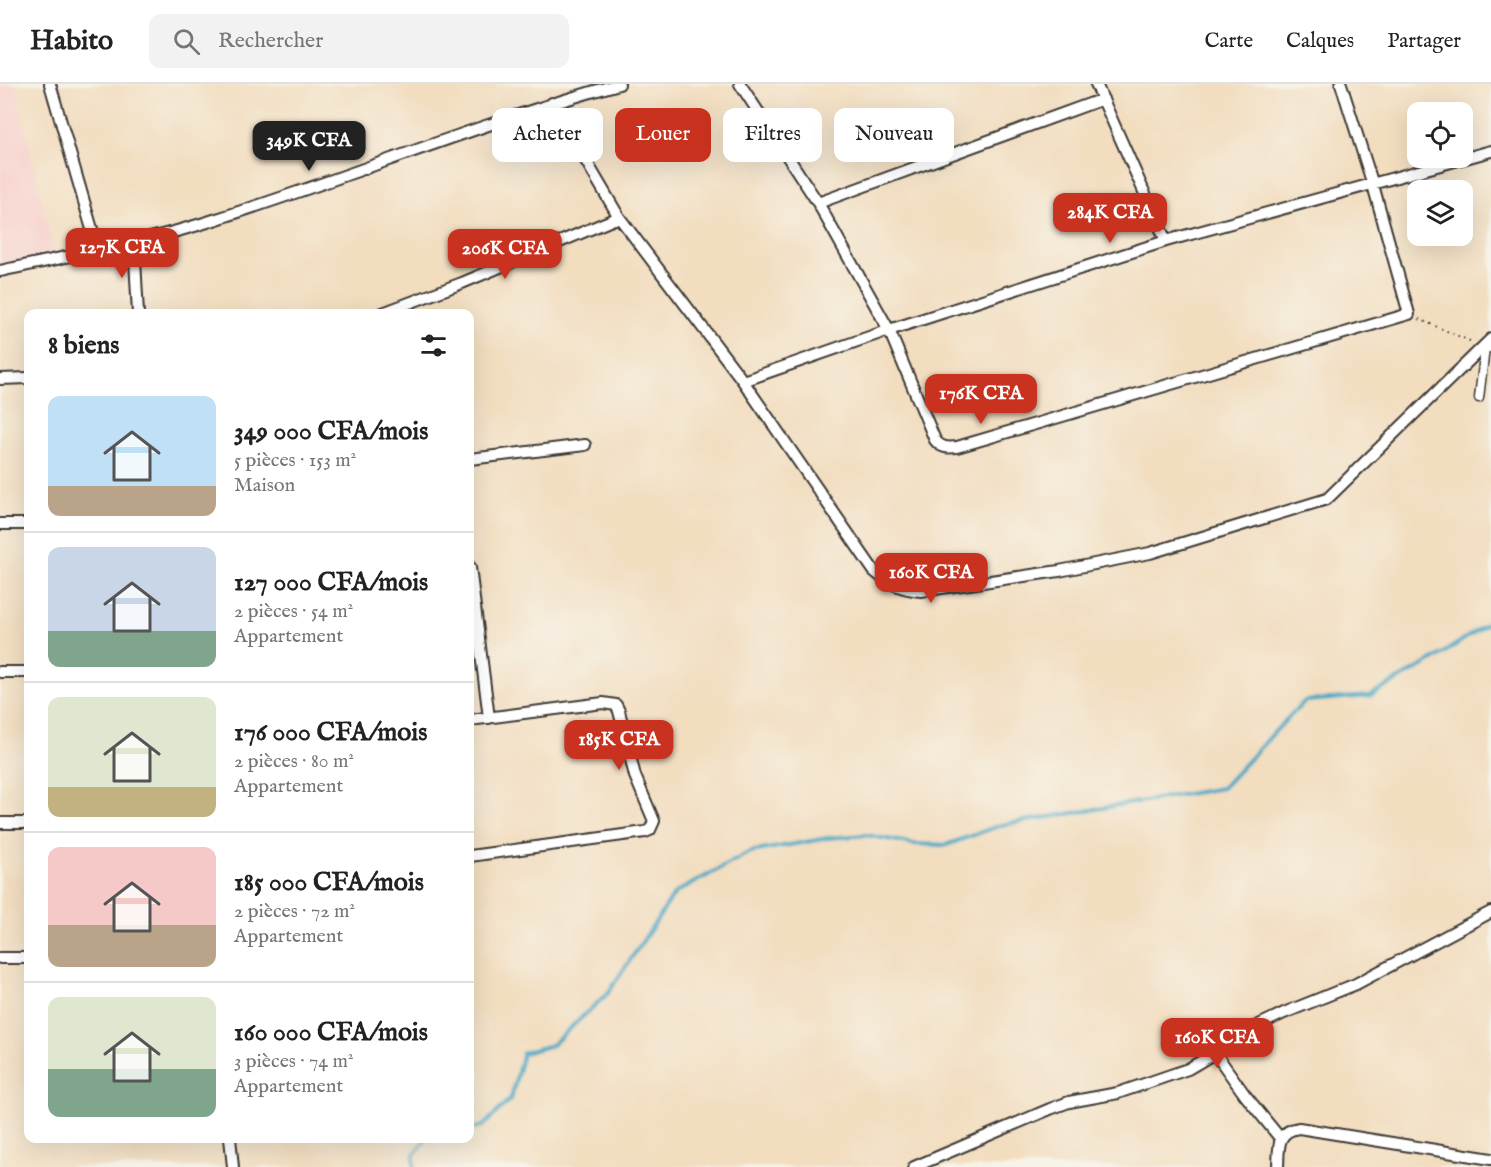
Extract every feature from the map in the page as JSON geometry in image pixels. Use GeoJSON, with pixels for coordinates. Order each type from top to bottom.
{"type":"FeatureCollection","features":[{"type":"Feature","properties":{"kind":"street"},"geometry":{"type":"LineString","coordinates":[[50,84],[98,250]]}},
{"type":"Feature","properties":{"kind":"street"},"geometry":{"type":"LineString","coordinates":[[0,271],[134,242],[216,220],[552,103],[619,84]]}},
{"type":"Feature","properties":{"kind":"street"},"geometry":{"type":"LineString","coordinates":[[740,84],[818,203],[889,330],[935,440],[939,445],[947,448],[957,447],[1409,314],[1373,184],[1341,84]]}},
{"type":"Feature","properties":{"kind":"street"},"geometry":{"type":"LineString","coordinates":[[1096,84],[1166,241]]}},
{"type":"Feature","properties":{"kind":"street"},"geometry":{"type":"LineString","coordinates":[[818,203],[1102,99]]}},
{"type":"Feature","properties":{"kind":"street"},"geometry":{"type":"LineString","coordinates":[[552,103],[619,217],[743,381],[874,571],[886,582],[903,589],[921,591],[1059,572],[1150,553],[1327,499],[1488,345]]}},
{"type":"Feature","properties":{"kind":"street"},"geometry":{"type":"LineString","coordinates":[[743,381],[889,330],[1166,241],[1491,151]]}},
{"type":"Feature","properties":{"kind":"street"},"geometry":{"type":"LineString","coordinates":[[393,309],[462,283],[619,217]]}},
{"type":"Feature","properties":{"kind":"street"},"geometry":{"type":"LineString","coordinates":[[134,242],[138,309]]}},
{"type":"Feature","properties":{"kind":"street"},"geometry":{"type":"LineString","coordinates":[[1479,398],[1485,348],[1488,345]]}},
{"type":"Feature","properties":{"kind":"street"},"geometry":{"type":"LineString","coordinates":[[0,379],[24,378]]}},
{"type":"Feature","properties":{"kind":"street"},"geometry":{"type":"LineString","coordinates":[[474,459],[585,445]]}},
{"type":"Feature","properties":{"kind":"street"},"geometry":{"type":"LineString","coordinates":[[0,524],[24,524]]}},
{"type":"Feature","properties":{"kind":"street"},"geometry":{"type":"LineString","coordinates":[[474,599],[489,718]]}},
{"type":"Feature","properties":{"kind":"street"},"geometry":{"type":"LineString","coordinates":[[0,672],[24,672]]}},
{"type":"Feature","properties":{"kind":"street"},"geometry":{"type":"LineString","coordinates":[[474,720],[603,703],[616,705],[635,776],[654,821],[650,830],[645,832],[474,855]]}},
{"type":"Feature","properties":{"kind":"street"},"geometry":{"type":"LineString","coordinates":[[0,823],[24,823]]}},
{"type":"Feature","properties":{"kind":"street"},"geometry":{"type":"LineString","coordinates":[[914,1167],[1069,1102],[1118,1094],[1188,1068],[1215,1053],[1238,1035],[1284,1013],[1356,984],[1491,912]]}},
{"type":"Feature","properties":{"kind":"street"},"geometry":{"type":"LineString","coordinates":[[0,958],[24,957]]}},
{"type":"Feature","properties":{"kind":"street"},"geometry":{"type":"LineString","coordinates":[[1215,1053],[1245,1095],[1281,1138]]}},
{"type":"Feature","properties":{"kind":"street"},"geometry":{"type":"LineString","coordinates":[[1278,1167],[1281,1138],[1288,1130],[1299,1128],[1491,1159]]}},
{"type":"Feature","properties":{"kind":"street"},"geometry":{"type":"LineString","coordinates":[[231,1143],[233,1167]]}},
{"type":"Feature","properties":{"kind":"path"},"geometry":{"type":"LineString","coordinates":[[1409,314],[1488,345]]}},
{"type":"Feature","properties":{"kind":"shaded area"},"geometry":{"type":"Polygon","coordinates":[[[0,84],[15,84],[55,257],[0,267],[0,84]]]}},
{"type":"Feature","properties":{"kind":"waterway"},"geometry":{"type":"LineString","coordinates":[[474,1128],[483,1126],[511,1098],[523,1053],[552,1045],[608,993],[675,893],[750,852],[828,838],[866,835],[914,844],[946,845],[1001,825],[1222,788],[1305,701],[1370,696],[1436,658],[1488,623],[1491,618]]}},
{"type":"Feature","properties":{"kind":"waterway"},"geometry":{"type":"LineString","coordinates":[[414,1167],[414,1154],[424,1143]]}}]}
